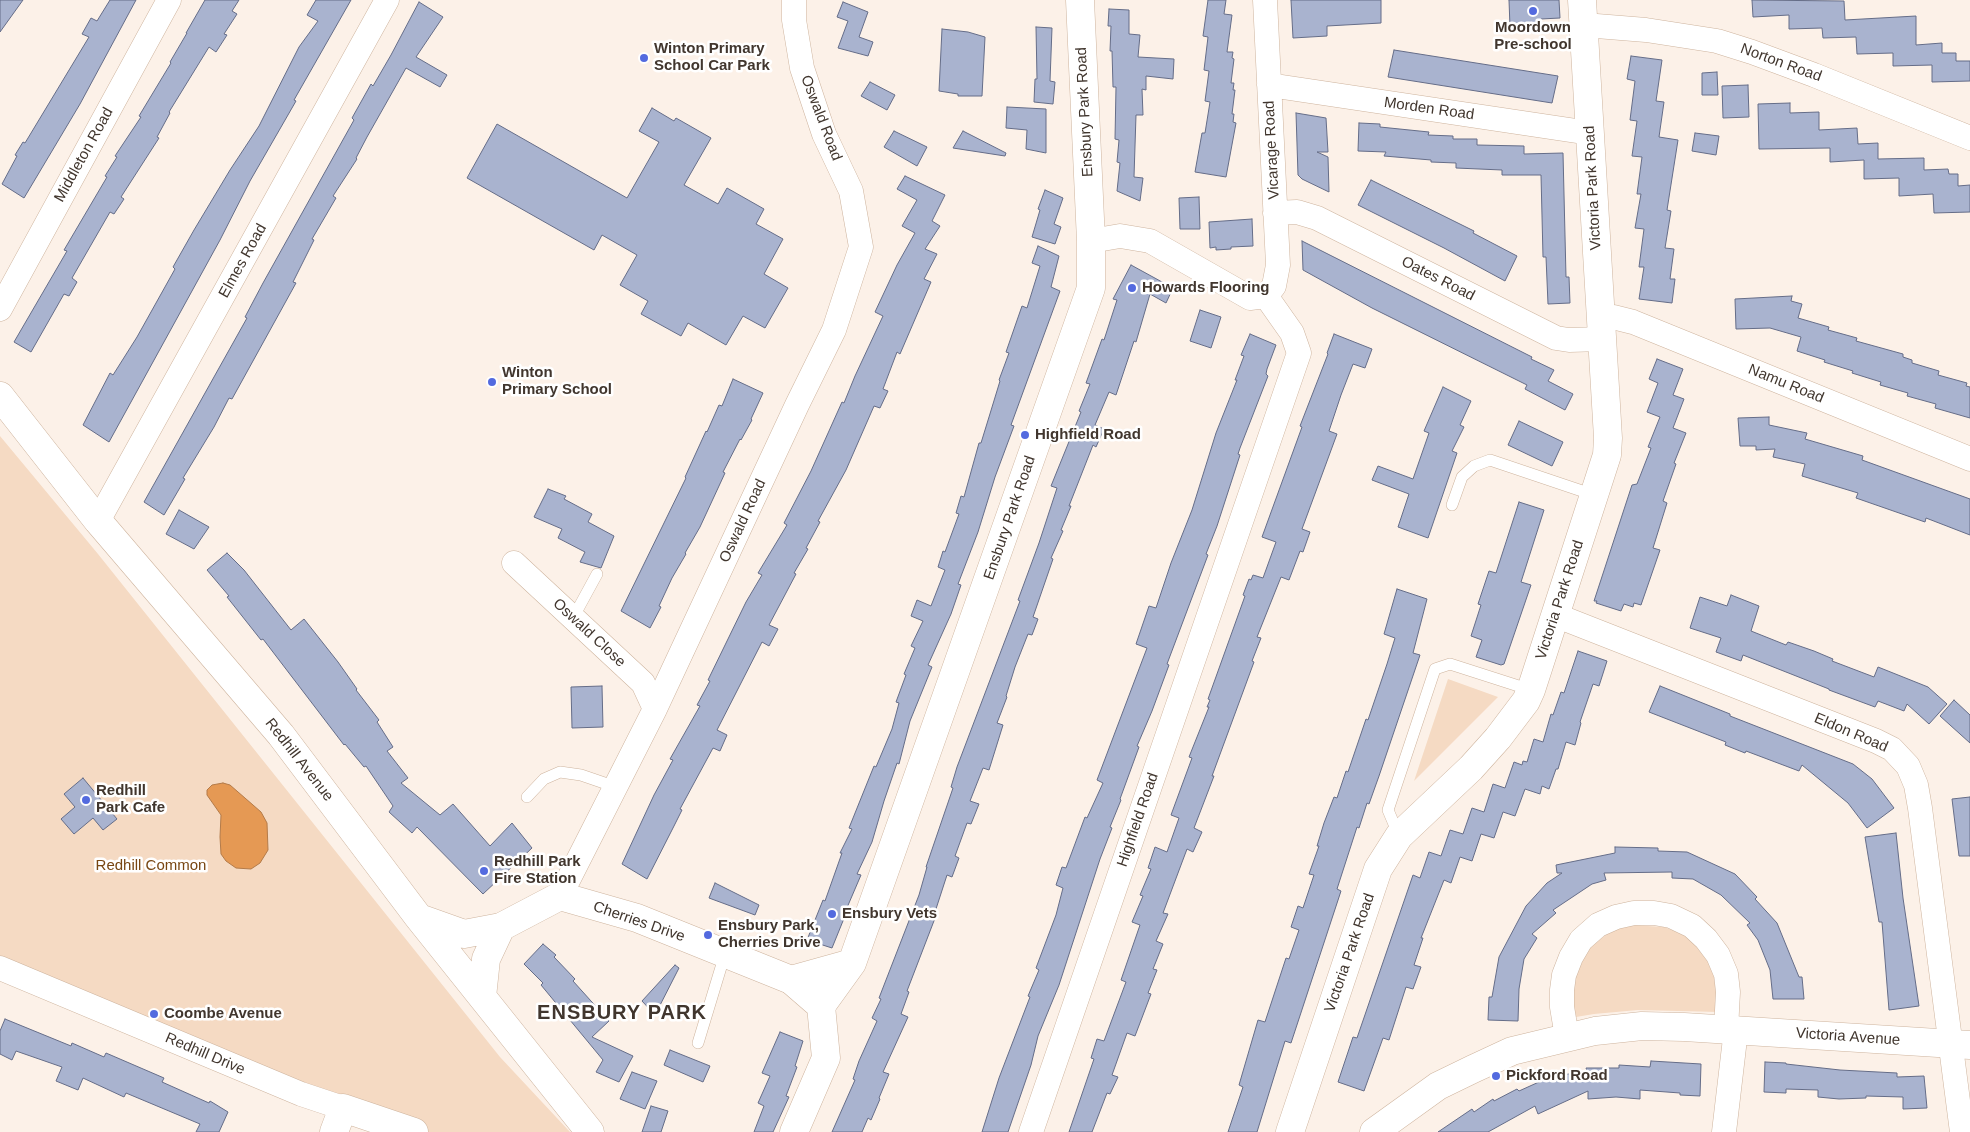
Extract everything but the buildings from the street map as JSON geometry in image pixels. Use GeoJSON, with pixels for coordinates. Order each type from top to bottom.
{"type":"FeatureCollection","features":[{"type":"Feature","properties":{"kind":"street","name":"Middleton Road"},"geometry":{"type":"LineString","coordinates":[[0,309],[169,0]]}},
{"type":"Feature","properties":{"kind":"street","name":"Elmes Road"},"geometry":{"type":"LineString","coordinates":[[98,522],[387,0]]}},
{"type":"Feature","properties":{"kind":"street","name":"Oswald Road"},"geometry":{"type":"LineString","coordinates":[[560,896],[655,709],[834,330],[861,247],[851,191],[824,134],[802,68],[794,20],[794,0]]}},
{"type":"Feature","properties":{"kind":"street","name":"Ensbury Park Road"},"geometry":{"type":"LineString","coordinates":[[821,1006],[852,962],[1091,288],[1091,241],[1080,0]]}},
{"type":"Feature","properties":{"kind":"street","name":"Vicarage Road"},"geometry":{"type":"LineString","coordinates":[[1265,0],[1278,265],[1274,286],[1266,296]]}},
{"type":"Feature","properties":{"kind":"street","name":"Victoria Park Road"},"geometry":{"type":"LineString","coordinates":[[1290,1132],[1378,869],[1399,836],[1471,768],[1518,712],[1531,690],[1607,454],[1608,438],[1583,13]]}},
{"type":"Feature","properties":{"kind":"street","name":"Norton Road"},"geometry":{"type":"LineString","coordinates":[[1583,13],[1646,30],[1717,41],[1752,52],[1970,138]]}},
{"type":"Feature","properties":{"kind":"street","name":"Morden Road"},"geometry":{"type":"LineString","coordinates":[[1269,85],[1590,133]]}},
{"type":"Feature","properties":{"kind":"street","name":"Oates Road"},"geometry":{"type":"LineString","coordinates":[[1275,213],[1297,212],[1317,218],[1556,338],[1569,340],[1601,328]]}},
{"type":"Feature","properties":{"kind":"street"},"geometry":{"type":"LineString","coordinates":[[1091,241],[1120,236],[1150,241],[1250,298],[1266,296]]}},
{"type":"Feature","properties":{"kind":"street","name":"Highfield Road"},"geometry":{"type":"LineString","coordinates":[[1031,1132],[1299,353],[1292,333],[1266,296]]}},
{"type":"Feature","properties":{"kind":"street","name":"Namu Road"},"geometry":{"type":"LineString","coordinates":[[1601,328],[1613,317],[1633,322],[1970,458]]}},
{"type":"Feature","properties":{"kind":"street","name":"Redhill Avenue"},"geometry":{"type":"LineString","coordinates":[[0,396],[98,522],[281,735],[419,918],[590,1132]]}},
{"type":"Feature","properties":{"kind":"street","name":"Oswald Close"},"geometry":{"type":"LineString","coordinates":[[514,564],[644,683],[655,709]]}},
{"type":"Feature","properties":{"kind":"street","name":"Eldon Road"},"geometry":{"type":"LineString","coordinates":[[1556,615],[1876,742],[1892,750],[1908,766],[1916,785],[1960,1045],[1962,1132]]}},
{"type":"Feature","properties":{"kind":"street"},"geometry":{"type":"LineString","coordinates":[[419,918],[464,934],[501,927],[560,896]]}},
{"type":"Feature","properties":{"kind":"street","name":"Cherries Drive"},"geometry":{"type":"LineString","coordinates":[[560,896],[637,918],[791,980],[821,1006]]}},
{"type":"Feature","properties":{"kind":"street"},"geometry":{"type":"LineString","coordinates":[[1567,1037],[1562,1007],[1564,975],[1570,957],[1581,940],[1598,925],[1616,917],[1634,913],[1654,912],[1671,916],[1692,926],[1706,939],[1718,955],[1726,974],[1731,1030],[1724,1132]]}},
{"type":"Feature","properties":{"kind":"street"},"geometry":{"type":"LineString","coordinates":[[482,997],[486,959],[501,927]]}},
{"type":"Feature","properties":{"kind":"street"},"geometry":{"type":"LineString","coordinates":[[791,980],[852,962]]}},
{"type":"Feature","properties":{"kind":"street","name":"Redhill Drive"},"geometry":{"type":"LineString","coordinates":[[0,968],[301,1094],[338,1120],[414,1132]]}},
{"type":"Feature","properties":{"kind":"street"},"geometry":{"type":"LineString","coordinates":[[794,1132],[826,1058],[821,1006]]}},
{"type":"Feature","properties":{"kind":"street","name":"Victoria Avenue"},"geometry":{"type":"LineString","coordinates":[[1374,1132],[1438,1086],[1473,1068],[1512,1051],[1595,1031],[1642,1026],[1960,1045]]}},
{"type":"Feature","properties":{"kind":"lane"},"geometry":{"type":"LineString","coordinates":[[1452,505],[1462,477],[1474,466],[1490,460],[1594,496]]}},
{"type":"Feature","properties":{"kind":"lane"},"geometry":{"type":"LineString","coordinates":[[573,618],[597,574]]}},
{"type":"Feature","properties":{"kind":"lane"},"geometry":{"type":"LineString","coordinates":[[1399,836],[1388,810],[1435,669],[1450,664],[1531,690]]}},
{"type":"Feature","properties":{"kind":"lane"},"geometry":{"type":"LineString","coordinates":[[527,797],[544,779],[560,772],[581,775],[616,787]]}},
{"type":"Feature","properties":{"kind":"lane"},"geometry":{"type":"LineString","coordinates":[[698,1043],[724,954]]}},
{"type":"Feature","properties":{"kind":"green space","name":"Redhill Common"},"geometry":{"type":"Polygon","coordinates":[[[0,436],[98,554],[500,1057],[570,1132],[414,1132],[0,968],[0,436]]]}},
{"type":"Feature","properties":{"kind":"green space"},"geometry":{"type":"Polygon","coordinates":[[[1448,679],[1498,697],[1414,781],[1448,679]]]}},
{"type":"Feature","properties":{"kind":"green space"},"geometry":{"type":"Polygon","coordinates":[[[1631,925],[1664,927],[1685,935],[1694,943],[1716,972],[1719,1012],[1638,1010],[1570,1018],[1571,986],[1586,953],[1592,945],[1610,932],[1620,927],[1631,925]]]}},
{"type":"Feature","properties":{"kind":"shaded area"},"geometry":{"type":"Polygon","coordinates":[[[223,783],[230,785],[261,812],[267,823],[268,850],[260,863],[251,869],[236,868],[226,861],[221,854],[221,815],[207,795],[207,790],[212,785],[223,783]]]}},
{"type":"Feature","properties":{"kind":"place","name":"Moordown Pre-school"},"geometry":{"type":"Point","coordinates":[1533,11]}},
{"type":"Feature","properties":{"kind":"place","name":"Winton Primary School Car Park"},"geometry":{"type":"Point","coordinates":[644,58]}},
{"type":"Feature","properties":{"kind":"place","name":"Howards Flooring"},"geometry":{"type":"Point","coordinates":[1132,288]}},
{"type":"Feature","properties":{"kind":"place","name":"Winton Primary School"},"geometry":{"type":"Point","coordinates":[492,382]}},
{"type":"Feature","properties":{"kind":"place","name":"Highfield Road"},"geometry":{"type":"Point","coordinates":[1025,435]}},
{"type":"Feature","properties":{"kind":"place","name":"Redhill Park Cafe"},"geometry":{"type":"Point","coordinates":[86,800]}},
{"type":"Feature","properties":{"kind":"place","name":"Redhill Park Fire Station"},"geometry":{"type":"Point","coordinates":[484,871]}},
{"type":"Feature","properties":{"kind":"place","name":"Ensbury Vets"},"geometry":{"type":"Point","coordinates":[832,914]}},
{"type":"Feature","properties":{"kind":"place","name":"Ensbury Park, Cherries Drive"},"geometry":{"type":"Point","coordinates":[708,935]}},
{"type":"Feature","properties":{"kind":"place","name":"Coombe Avenue"},"geometry":{"type":"Point","coordinates":[154,1014]}},
{"type":"Feature","properties":{"kind":"place","name":"Pickford Road"},"geometry":{"type":"Point","coordinates":[1496,1076]}},
{"type":"Feature","properties":{"kind":"district","name":"ENSBURY PARK"},"geometry":{"type":"Point","coordinates":[622,1013]}}]}
